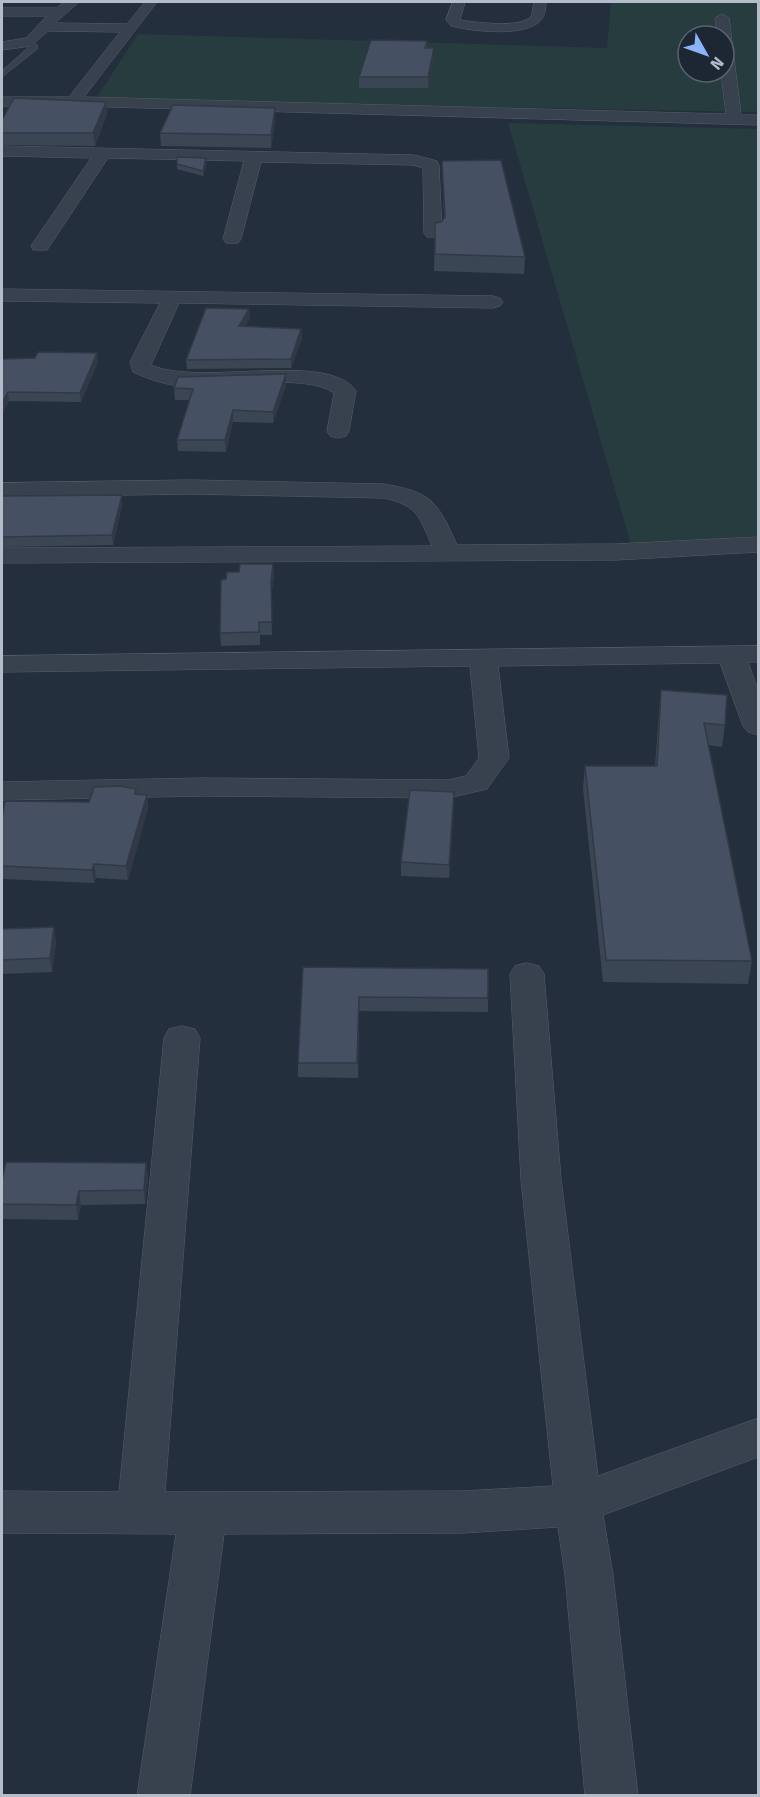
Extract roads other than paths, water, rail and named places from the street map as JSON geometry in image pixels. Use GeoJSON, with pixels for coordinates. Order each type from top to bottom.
{"type":"FeatureCollection","features":[{"type":"Feature","properties":{"kind":"street"},"geometry":{"type":"LineString","coordinates":[[2,46],[30,42],[59,12],[73,2]]}},
{"type":"Feature","properties":{"kind":"street"},"geometry":{"type":"LineString","coordinates":[[73,101],[151,2]]}},
{"type":"Feature","properties":{"kind":"street"},"geometry":{"type":"LineString","coordinates":[[459,2],[453,20],[456,23],[481,27],[518,26],[530,23],[538,13],[540,2]]}},
{"type":"Feature","properties":{"kind":"street"},"geometry":{"type":"LineString","coordinates":[[2,12],[59,12]]}},
{"type":"Feature","properties":{"kind":"street"},"geometry":{"type":"LineString","coordinates":[[722,18],[734,119]]}},
{"type":"Feature","properties":{"kind":"street"},"geometry":{"type":"LineString","coordinates":[[45,27],[130,28]]}},
{"type":"Feature","properties":{"kind":"street"},"geometry":{"type":"LineString","coordinates":[[2,102],[73,101],[759,120]]}},
{"type":"Feature","properties":{"kind":"street"},"geometry":{"type":"LineString","coordinates":[[328,128],[336,109]]}},
{"type":"Feature","properties":{"kind":"street"},"geometry":{"type":"LineString","coordinates":[[2,151],[254,156],[318,151],[424,162],[431,165],[433,233]]}},
{"type":"Feature","properties":{"kind":"street"},"geometry":{"type":"LineString","coordinates":[[40,246],[103,153]]}},
{"type":"Feature","properties":{"kind":"street"},"geometry":{"type":"LineString","coordinates":[[232,239],[254,156]]}},
{"type":"Feature","properties":{"kind":"street"},"geometry":{"type":"LineString","coordinates":[[2,295],[493,302]]}},
{"type":"Feature","properties":{"kind":"street"},"geometry":{"type":"LineString","coordinates":[[172,298],[140,362],[140,368],[148,374],[165,378],[196,380],[303,378],[329,381],[341,386],[345,391],[338,431]]}},
{"type":"Feature","properties":{"kind":"street"},"geometry":{"type":"LineString","coordinates":[[2,490],[191,487],[393,492],[403,494],[427,508],[447,552]]}},
{"type":"Feature","properties":{"kind":"street"},"geometry":{"type":"LineString","coordinates":[[2,556],[616,552],[759,545]]}},
{"type":"Feature","properties":{"kind":"street"},"geometry":{"type":"LineString","coordinates":[[2,664],[745,654],[759,726]]}},
{"type":"Feature","properties":{"kind":"street"},"geometry":{"type":"LineString","coordinates":[[2,791],[202,787],[448,789],[477,783],[494,758],[483,657]]}},
{"type":"Feature","properties":{"kind":"street"},"geometry":{"type":"LineString","coordinates":[[527,974],[541,1179],[578,1504],[589,1575],[612,1796]]}},
{"type":"Feature","properties":{"kind":"street"},"geometry":{"type":"LineString","coordinates":[[140,1514],[182,1038]]}},
{"type":"Feature","properties":{"kind":"street"},"geometry":{"type":"LineString","coordinates":[[2,1512],[140,1514],[472,1512],[548,1508],[578,1504],[759,1437]]}},
{"type":"Feature","properties":{"kind":"street"},"geometry":{"type":"LineString","coordinates":[[163,1796],[202,1513]]}},
{"type":"Feature","properties":{"kind":"lane"},"geometry":{"type":"LineString","coordinates":[[2,75],[34,47],[30,42]]}}]}
